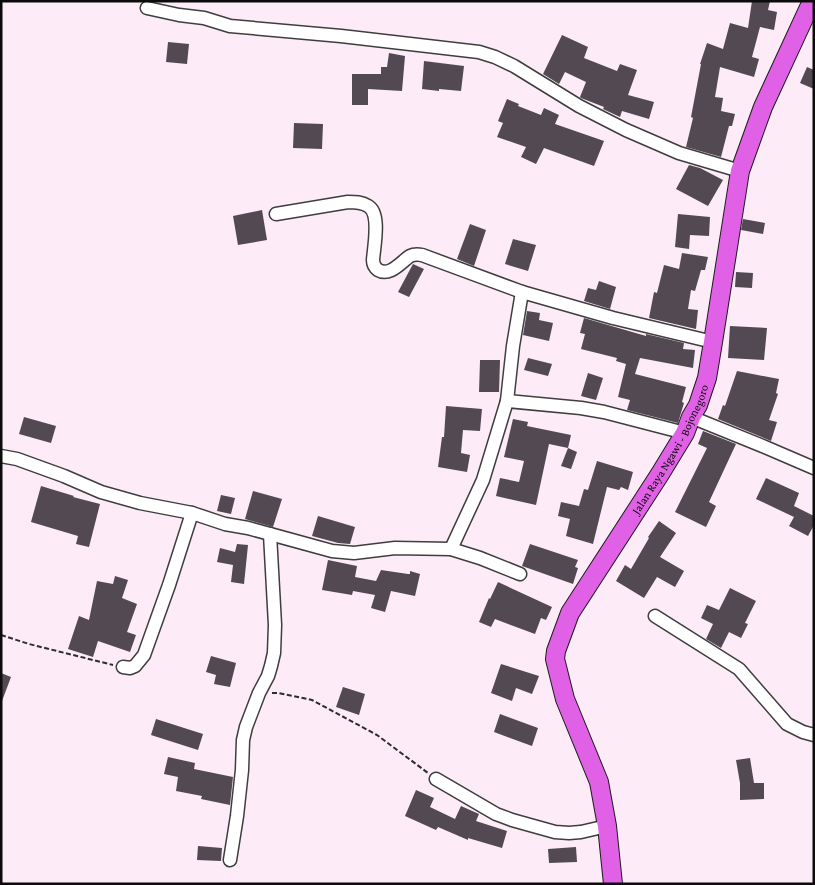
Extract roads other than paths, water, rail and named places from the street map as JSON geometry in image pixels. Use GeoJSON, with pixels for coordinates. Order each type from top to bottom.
{"type":"FeatureCollection","features":[{"type":"Feature","properties":{"kind":"highway","name":"Jalan Raya Ngawi - Bojonegoro"},"geometry":{"type":"LineString","coordinates":[[613,884],[607,826],[599,782],[565,699],[555,659],[556,650],[570,613],[660,474],[698,405],[707,378],[740,171],[763,107],[812,1]]}},
{"type":"Feature","properties":{"kind":"street"},"geometry":{"type":"LineString","coordinates":[[148,8],[204,18],[230,26],[341,36],[479,52],[514,66],[579,106],[626,130],[679,153],[740,171]]}},
{"type":"Feature","properties":{"kind":"street"},"geometry":{"type":"LineString","coordinates":[[276,214],[357,202],[367,205],[374,213],[373,264],[378,270],[389,271],[410,256],[417,254],[522,292],[613,318],[713,342]]}},
{"type":"Feature","properties":{"kind":"street"},"geometry":{"type":"LineString","coordinates":[[451,549],[483,480],[507,401],[513,346],[522,292]]}},
{"type":"Feature","properties":{"kind":"street"},"geometry":{"type":"LineString","coordinates":[[507,401],[588,410],[688,425],[765,447],[814,468]]}},
{"type":"Feature","properties":{"kind":"street"},"geometry":{"type":"LineString","coordinates":[[1,456],[17,459],[45,469],[101,492],[140,503],[192,513],[225,524],[248,528],[332,551],[354,553],[395,548],[451,549],[520,574]]}},
{"type":"Feature","properties":{"kind":"street"},"geometry":{"type":"LineString","coordinates":[[123,668],[135,666],[144,655],[192,513]]}},
{"type":"Feature","properties":{"kind":"street"},"geometry":{"type":"LineString","coordinates":[[230,860],[241,779],[243,740],[259,693],[272,666],[274,653],[270,534]]}},
{"type":"Feature","properties":{"kind":"street"},"geometry":{"type":"LineString","coordinates":[[655,616],[739,669],[787,724],[814,735]]}},
{"type":"Feature","properties":{"kind":"street"},"geometry":{"type":"LineString","coordinates":[[436,779],[496,814],[555,832],[581,832],[607,826]]}}]}
